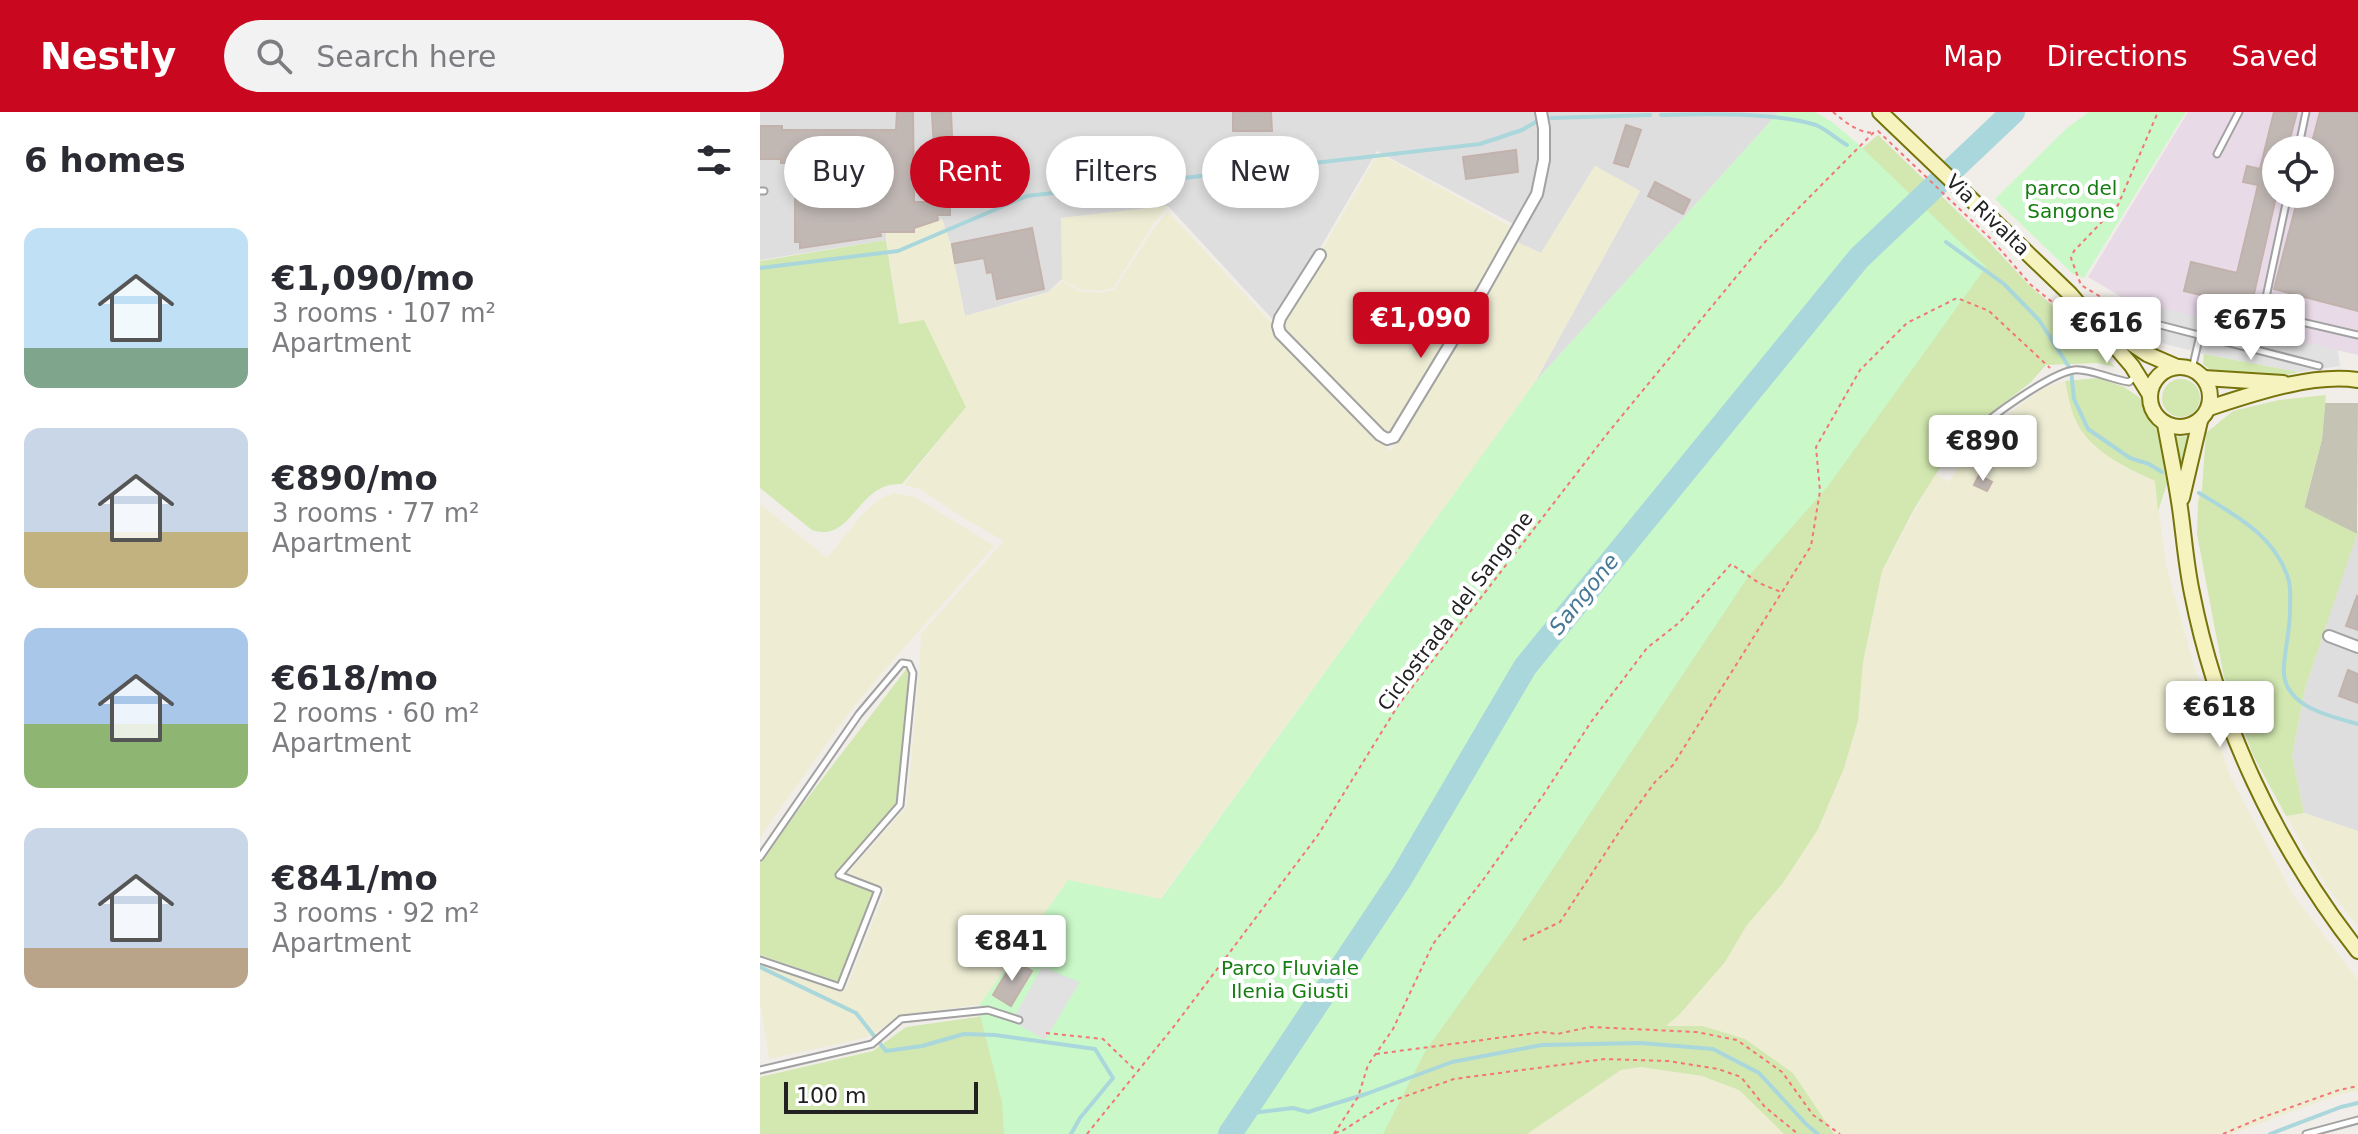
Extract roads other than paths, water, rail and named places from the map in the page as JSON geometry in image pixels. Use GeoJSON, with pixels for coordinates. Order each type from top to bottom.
{"type":"FeatureCollection","features":[{"type":"Feature","properties":{"kind":"main road","name":"Via Rivalta"},"geometry":{"type":"LineString","coordinates":[[1882,116],[2092,317],[2138,374],[2150,395],[2156,416],[2165,424],[2192,593],[2209,663],[2233,733],[2263,799],[2294,856],[2358,951]]}},
{"type":"Feature","properties":{"kind":"main road","name":"Via Rivalta"},"geometry":{"type":"LineString","coordinates":[[2092,317],[2147,354],[2191,372],[2295,384]]}},
{"type":"Feature","properties":{"kind":"main road"},"geometry":{"type":"LineString","coordinates":[[2150,395],[2159,376],[2167,370],[2191,372],[2210,393],[2180,506]]}},
{"type":"Feature","properties":{"kind":"main road"},"geometry":{"type":"LineString","coordinates":[[2165,424],[2177,428],[2189,427],[2204,414],[2295,384],[2335,379],[2358,380]]}},
{"type":"Feature","properties":{"kind":"street"},"geometry":{"type":"LineString","coordinates":[[1320,255],[1280,318],[1280,333],[1380,435],[1390,438],[1399,432],[1537,194],[1544,160],[1541,112]]}},
{"type":"Feature","properties":{"kind":"street"},"geometry":{"type":"LineString","coordinates":[[2329,636],[2358,647]]}},
{"type":"Feature","properties":{"kind":"lane"},"geometry":{"type":"LineString","coordinates":[[2217,154],[2239,112]]}},
{"type":"Feature","properties":{"kind":"lane"},"geometry":{"type":"LineString","coordinates":[[2301,136],[2306,112]]}},
{"type":"Feature","properties":{"kind":"lane"},"geometry":{"type":"LineString","coordinates":[[2255,349],[2285,208]]}},
{"type":"Feature","properties":{"kind":"lane"},"geometry":{"type":"LineString","coordinates":[[2263,313],[2358,335]]}},
{"type":"Feature","properties":{"kind":"lane"},"geometry":{"type":"LineString","coordinates":[[2156,324],[2319,366]]}},
{"type":"Feature","properties":{"kind":"lane"},"geometry":{"type":"LineString","coordinates":[[2191,372],[2200,335]]}},
{"type":"Feature","properties":{"kind":"lane"},"geometry":{"type":"LineString","coordinates":[[1983,467],[1970,459],[1962,448],[1974,433],[2056,374],[2077,369],[2129,382],[2138,374]]}},
{"type":"Feature","properties":{"kind":"lane"},"geometry":{"type":"LineString","coordinates":[[760,857],[859,714],[902,663],[909,664],[913,673],[900,805],[839,875],[878,890],[840,987],[760,960]]}},
{"type":"Feature","properties":{"kind":"lane"},"geometry":{"type":"LineString","coordinates":[[760,1070],[872,1044],[901,1019],[988,1010],[1019,1020]]}},
{"type":"Feature","properties":{"kind":"lane"},"geometry":{"type":"LineString","coordinates":[[2306,1134],[2358,1120]]}},
{"type":"Feature","properties":{"kind":"waterway","name":"Sangone"},"geometry":{"type":"LineString","coordinates":[[1230,1134],[1401,878],[1525,667],[1859,258],[2013,112]]}},
{"type":"Feature","properties":{"kind":"waterway"},"geometry":{"type":"LineString","coordinates":[[1551,118],[1650,115]]}},
{"type":"Feature","properties":{"kind":"waterway"},"geometry":{"type":"LineString","coordinates":[[1661,115],[1740,115],[1800,121],[1820,127],[1847,145]]}},
{"type":"Feature","properties":{"kind":"waterway"},"geometry":{"type":"LineString","coordinates":[[760,268],[898,251],[1027,196],[1480,144],[1522,130],[1539,120]]}},
{"type":"Feature","properties":{"kind":"waterway"},"geometry":{"type":"LineString","coordinates":[[1946,242],[2004,284],[2039,320],[2071,370],[2074,399],[2088,429],[2130,458],[2162,472]]}},
{"type":"Feature","properties":{"kind":"waterway"},"geometry":{"type":"LineString","coordinates":[[2199,493],[2253,528],[2275,551],[2283,565],[2290,588],[2284,666],[2290,691],[2298,700],[2321,713],[2358,724]]}},
{"type":"Feature","properties":{"kind":"waterway"},"geometry":{"type":"LineString","coordinates":[[760,967],[856,1013],[886,1051],[922,1046],[964,1034],[995,1035],[1095,1049],[1113,1078],[1071,1134]]}},
{"type":"Feature","properties":{"kind":"waterway"},"geometry":{"type":"LineString","coordinates":[[1244,1114],[1293,1108],[1308,1112],[1452,1062],[1542,1045],[1641,1043],[1713,1049],[1759,1073],[1818,1134]]}},
{"type":"Feature","properties":{"kind":"waterway"},"geometry":{"type":"LineString","coordinates":[[2270,1134],[2358,1103]]}},
{"type":"Feature","properties":{"kind":"park label","name":"parco del Sangone"},"geometry":{"type":"Point","coordinates":[2071,200]}},
{"type":"Feature","properties":{"kind":"park label","name":"Parco Fluviale Ilenia Giusti"},"geometry":{"type":"Point","coordinates":[1290,980]}}]}
